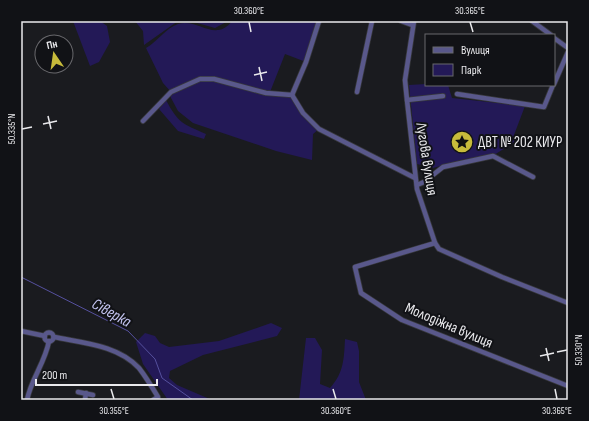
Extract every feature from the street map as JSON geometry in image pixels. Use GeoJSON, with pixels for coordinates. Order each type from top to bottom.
{"type":"FeatureCollection","features":[{"type":"Feature","properties":{"kind":"street"},"geometry":{"type":"LineString","coordinates":[[292,95],[306,62],[319,21]]}},
{"type":"Feature","properties":{"kind":"street"},"geometry":{"type":"LineString","coordinates":[[357,92],[372,21]]}},
{"type":"Feature","properties":{"kind":"street"},"geometry":{"type":"LineString","coordinates":[[401,21],[413,23]]}},
{"type":"Feature","properties":{"kind":"street"},"geometry":{"type":"LineString","coordinates":[[532,21],[550,34]]}},
{"type":"Feature","properties":{"kind":"street","name":"Лугова вулиця"},"geometry":{"type":"LineString","coordinates":[[413,23],[405,80],[415,178],[435,243]]}},
{"type":"Feature","properties":{"kind":"street"},"geometry":{"type":"LineString","coordinates":[[555,39],[568,48]]}},
{"type":"Feature","properties":{"kind":"street"},"geometry":{"type":"LineString","coordinates":[[555,82],[568,52]]}},
{"type":"Feature","properties":{"kind":"street"},"geometry":{"type":"LineString","coordinates":[[143,121],[171,92],[200,79],[214,79],[266,93],[292,95]]}},
{"type":"Feature","properties":{"kind":"street"},"geometry":{"type":"LineString","coordinates":[[456,94],[544,107],[553,86]]}},
{"type":"Feature","properties":{"kind":"street"},"geometry":{"type":"LineString","coordinates":[[292,95],[303,113],[318,129],[415,178]]}},
{"type":"Feature","properties":{"kind":"street"},"geometry":{"type":"LineString","coordinates":[[407,100],[443,96]]}},
{"type":"Feature","properties":{"kind":"street"},"geometry":{"type":"LineString","coordinates":[[417,185],[424,182],[443,167],[494,156],[533,176]]}},
{"type":"Feature","properties":{"kind":"street"},"geometry":{"type":"LineString","coordinates":[[435,243],[439,249],[502,277],[568,302]]}},
{"type":"Feature","properties":{"kind":"street","name":"Молодіжна вулиця"},"geometry":{"type":"LineString","coordinates":[[435,243],[355,267],[361,293],[402,320],[568,386]]}},
{"type":"Feature","properties":{"kind":"street"},"geometry":{"type":"LineString","coordinates":[[21,331],[45,336],[46,340],[49,341]]}},
{"type":"Feature","properties":{"kind":"street"},"geometry":{"type":"LineString","coordinates":[[45,336],[49,332],[54,337],[113,350],[126,357],[139,368],[159,398],[153,400]]}},
{"type":"Feature","properties":{"kind":"street"},"geometry":{"type":"LineString","coordinates":[[27,400],[30,386],[42,365],[49,341],[53,340],[54,337]]}},
{"type":"Feature","properties":{"kind":"street"},"geometry":{"type":"LineString","coordinates":[[78,392],[93,395]]}},
{"type":"Feature","properties":{"kind":"street"},"geometry":{"type":"LineString","coordinates":[[85,400],[86,393]]}},
{"type":"Feature","properties":{"kind":"green space"},"geometry":{"type":"Polygon","coordinates":[[[73,21],[100,21],[107,26],[110,42],[99,62],[90,66],[73,21]]]}},
{"type":"Feature","properties":{"kind":"green space"},"geometry":{"type":"Polygon","coordinates":[[[135,21],[178,21],[144,45],[143,31],[135,21]]]}},
{"type":"Feature","properties":{"kind":"green space"},"geometry":{"type":"Polygon","coordinates":[[[190,21],[228,21],[215,28],[190,21]]]}},
{"type":"Feature","properties":{"kind":"green space"},"geometry":{"type":"Polygon","coordinates":[[[232,21],[319,21],[306,62],[285,54],[270,92],[292,95],[319,129],[313,134],[312,160],[276,151],[193,123],[178,111],[170,96],[166,100],[174,114],[186,125],[206,134],[204,139],[178,131],[159,109],[164,103],[162,100],[171,92],[163,83],[146,48],[169,29],[178,24],[192,24],[213,30],[219,30],[226,27],[232,21]]]}},
{"type":"Feature","properties":{"kind":"green space"},"geometry":{"type":"Polygon","coordinates":[[[425,84],[425,86],[448,86],[452,98],[525,106],[514,135],[515,142],[494,155],[465,159],[433,168],[417,164],[409,85],[425,84]]]}},
{"type":"Feature","properties":{"kind":"green space"},"geometry":{"type":"Polygon","coordinates":[[[271,323],[282,328],[277,336],[203,355],[170,371],[169,378],[177,385],[212,400],[168,400],[143,364],[136,342],[145,333],[155,336],[160,343],[169,347],[219,341],[271,323]]]}},
{"type":"Feature","properties":{"kind":"green space"},"geometry":{"type":"Polygon","coordinates":[[[306,338],[315,338],[322,350],[320,384],[330,388],[341,371],[344,359],[345,339],[357,342],[359,351],[359,382],[366,400],[299,400],[306,338]]]}},
{"type":"Feature","properties":{"kind":"waterway","name":"Сіверка"},"geometry":{"type":"LineString","coordinates":[[21,277],[128,331],[155,359],[162,378],[193,400]]}},
{"type":"Feature","properties":{"kind":"place","name":"ДВТ № 202 КИУР"},"geometry":{"type":"Point","coordinates":[462,142]}}]}
